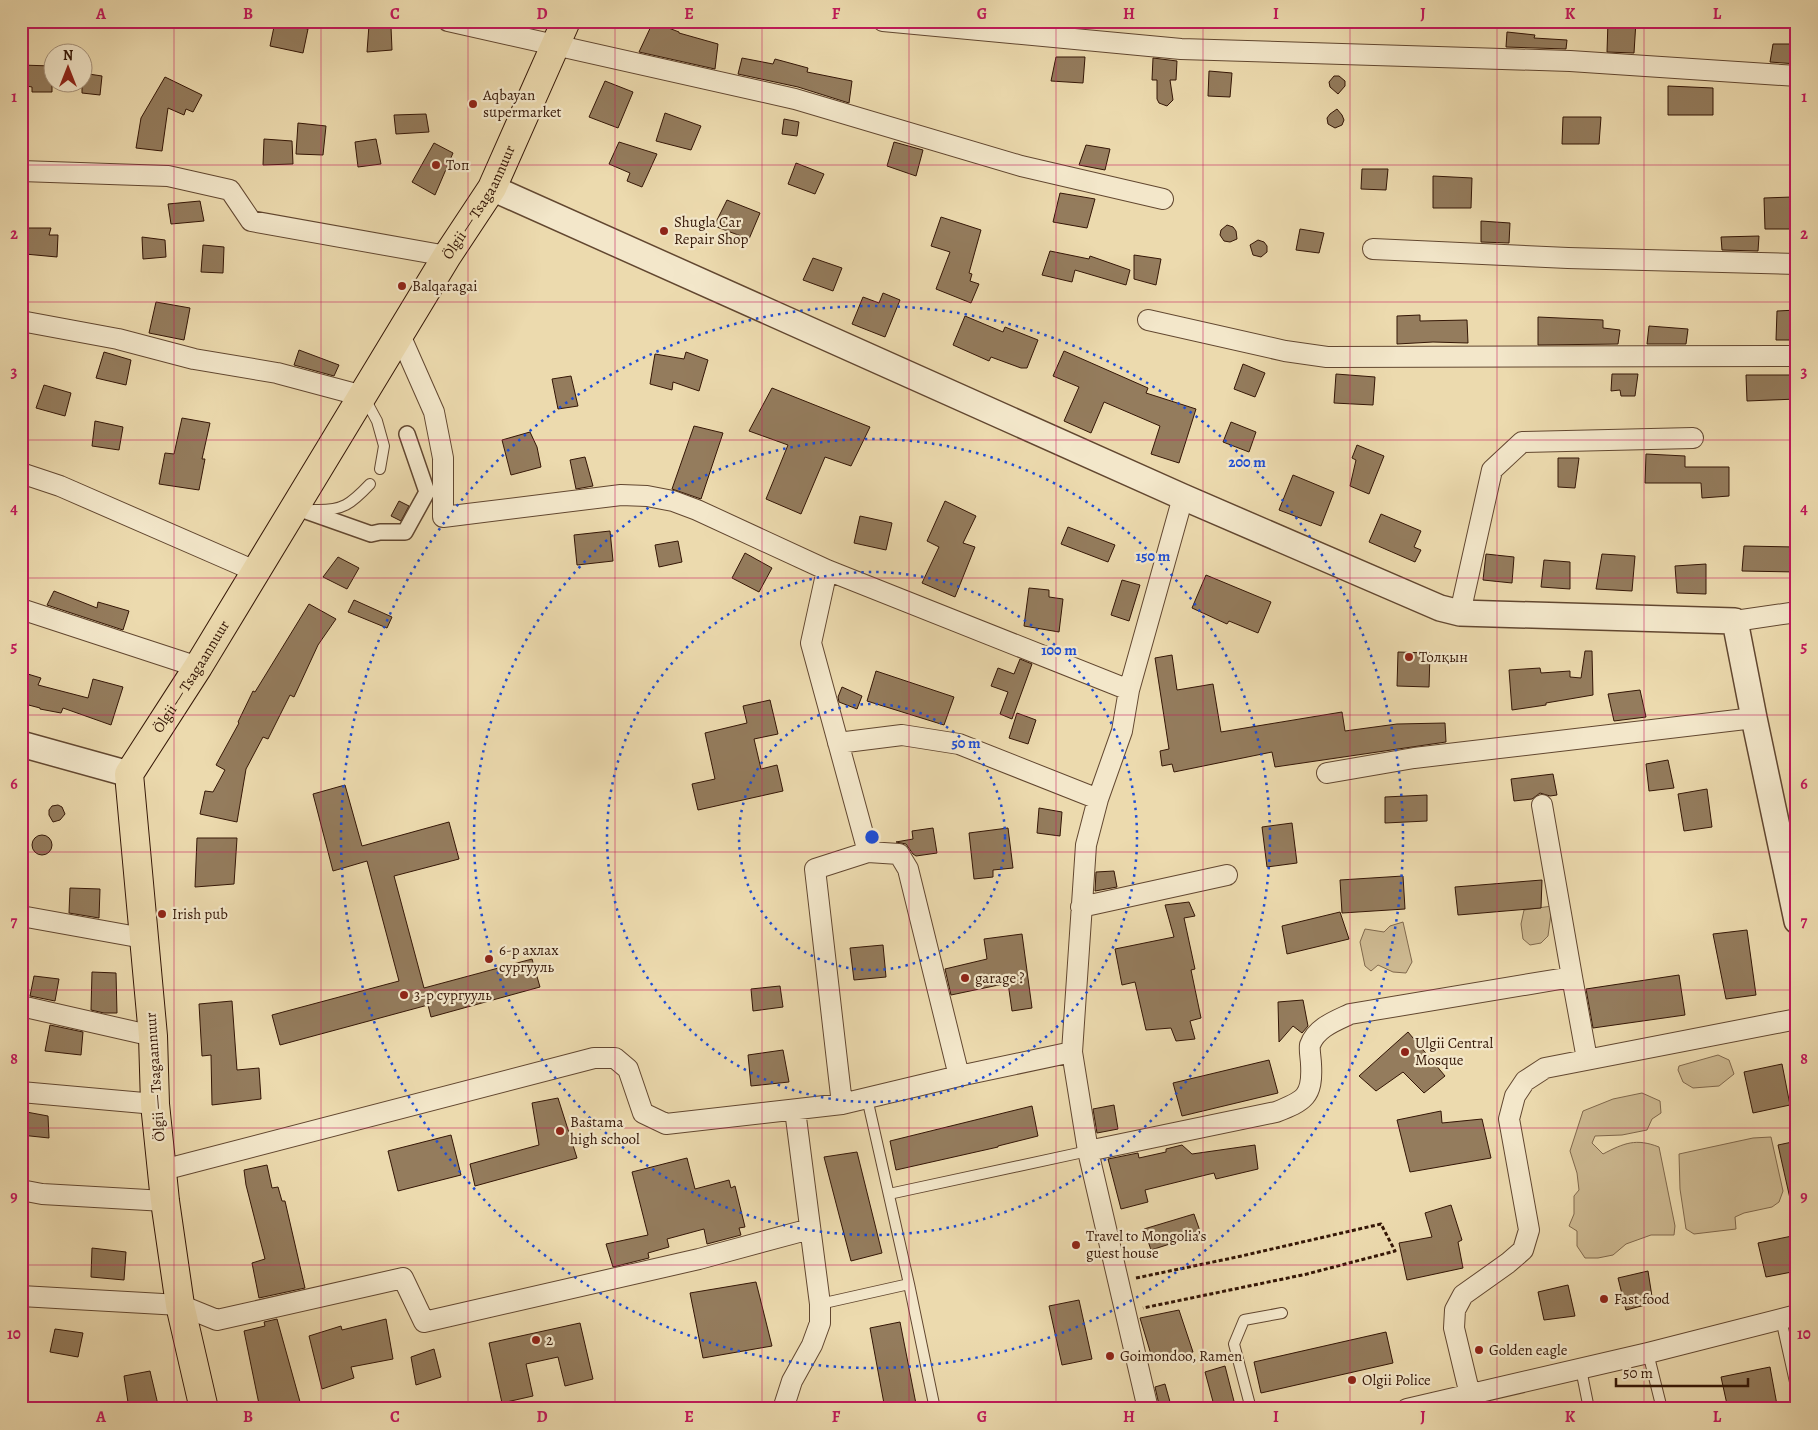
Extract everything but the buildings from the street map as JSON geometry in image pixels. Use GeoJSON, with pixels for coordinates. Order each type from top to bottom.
{"type":"FeatureCollection","features":[{"type":"Feature","properties":{"kind":"highway","name":"Ölgii — Tsagaannuur"},"geometry":{"type":"LineString","coordinates":[[204,1409],[180,1305],[165,1201],[155,1104],[153,1036],[129,774],[198,667],[255,571],[298,509],[447,256],[492,188],[561,33]]}},
{"type":"Feature","properties":{"kind":"street"},"geometry":{"type":"LineString","coordinates":[[448,21],[561,33],[795,99],[1021,166],[1163,199]]}},
{"type":"Feature","properties":{"kind":"street"},"geometry":{"type":"LineString","coordinates":[[883,21],[1181,49],[1570,61],[1797,76]]}},
{"type":"Feature","properties":{"kind":"street"},"geometry":{"type":"LineString","coordinates":[[21,172],[168,176],[230,190],[251,221],[447,256]]}},
{"type":"Feature","properties":{"kind":"street"},"geometry":{"type":"LineString","coordinates":[[492,188],[1183,497],[1440,608],[1460,613],[1735,621],[1797,612]]}},
{"type":"Feature","properties":{"kind":"street"},"geometry":{"type":"LineString","coordinates":[[1373,249],[1568,258],[1797,264]]}},
{"type":"Feature","properties":{"kind":"street"},"geometry":{"type":"LineString","coordinates":[[1148,320],[1285,352],[1327,357],[1797,356]]}},
{"type":"Feature","properties":{"kind":"street"},"geometry":{"type":"LineString","coordinates":[[21,321],[118,339],[194,359],[277,373],[363,396]]}},
{"type":"Feature","properties":{"kind":"street"},"geometry":{"type":"LineString","coordinates":[[400,335],[434,412],[443,458],[443,517],[622,495],[647,496],[673,501],[698,510],[827,570],[1129,690]]}},
{"type":"Feature","properties":{"kind":"street"},"geometry":{"type":"LineString","coordinates":[[298,509],[371,534],[405,532],[427,492],[407,434]]}},
{"type":"Feature","properties":{"kind":"street"},"geometry":{"type":"LineString","coordinates":[[1460,613],[1492,470],[1522,442],[1693,438]]}},
{"type":"Feature","properties":{"kind":"street"},"geometry":{"type":"LineString","coordinates":[[21,473],[60,486],[255,571]]}},
{"type":"Feature","properties":{"kind":"street"},"geometry":{"type":"LineString","coordinates":[[1148,1409],[1088,1151],[1072,1052],[1086,845],[1098,799],[1122,731],[1129,690],[1183,497]]}},
{"type":"Feature","properties":{"kind":"street"},"geometry":{"type":"LineString","coordinates":[[827,570],[811,643],[868,852]]}},
{"type":"Feature","properties":{"kind":"street"},"geometry":{"type":"LineString","coordinates":[[21,609],[198,667]]}},
{"type":"Feature","properties":{"kind":"street"},"geometry":{"type":"LineString","coordinates":[[1735,621],[1797,920]]}},
{"type":"Feature","properties":{"kind":"street"},"geometry":{"type":"LineString","coordinates":[[1327,773],[1414,758],[1754,718]]}},
{"type":"Feature","properties":{"kind":"street"},"geometry":{"type":"LineString","coordinates":[[838,743],[902,735],[959,744],[1098,799]]}},
{"type":"Feature","properties":{"kind":"street"},"geometry":{"type":"LineString","coordinates":[[21,744],[129,774]]}},
{"type":"Feature","properties":{"kind":"street"},"geometry":{"type":"LineString","coordinates":[[1542,805],[1587,1059]]}},
{"type":"Feature","properties":{"kind":"street"},"geometry":{"type":"LineString","coordinates":[[842,1104],[815,869],[868,852],[899,854],[908,869],[959,1076]]}},
{"type":"Feature","properties":{"kind":"street"},"geometry":{"type":"LineString","coordinates":[[1081,907],[1227,875]]}},
{"type":"Feature","properties":{"kind":"street"},"geometry":{"type":"LineString","coordinates":[[21,916],[143,938]]}},
{"type":"Feature","properties":{"kind":"street"},"geometry":{"type":"LineString","coordinates":[[1088,1151],[1276,1112],[1299,1103],[1310,1088],[1312,1072],[1310,1045],[1323,1027],[1350,1014],[1572,977]]}},
{"type":"Feature","properties":{"kind":"street"},"geometry":{"type":"LineString","coordinates":[[21,1006],[153,1036]]}},
{"type":"Feature","properties":{"kind":"street"},"geometry":{"type":"LineString","coordinates":[[1470,1395],[1454,1328],[1454,1310],[1464,1295],[1524,1250],[1529,1230],[1509,1119],[1515,1096],[1525,1081],[1545,1068],[1797,1019]]}},
{"type":"Feature","properties":{"kind":"street"},"geometry":{"type":"LineString","coordinates":[[163,1170],[594,1058],[614,1058],[628,1069],[643,1113],[666,1124],[842,1104],[959,1076],[1072,1052]]}},
{"type":"Feature","properties":{"kind":"street"},"geometry":{"type":"LineString","coordinates":[[21,1092],[155,1104]]}},
{"type":"Feature","properties":{"kind":"street"},"geometry":{"type":"LineString","coordinates":[[783,1409],[792,1381],[812,1345],[820,1323],[820,1304],[795,1110]]}},
{"type":"Feature","properties":{"kind":"street"},"geometry":{"type":"LineString","coordinates":[[21,1190],[42,1194],[165,1201]]}},
{"type":"Feature","properties":{"kind":"street"},"geometry":{"type":"LineString","coordinates":[[21,1296],[180,1305],[217,1320],[402,1278],[424,1322],[699,1259],[810,1229]]}},
{"type":"Feature","properties":{"kind":"street"},"geometry":{"type":"LineString","coordinates":[[1407,1409],[1648,1353],[1789,1317]]}},
{"type":"Feature","properties":{"kind":"lane"},"geometry":{"type":"LineString","coordinates":[[363,396],[377,421],[384,446],[380,469]]}},
{"type":"Feature","properties":{"kind":"lane"},"geometry":{"type":"LineString","coordinates":[[298,509],[330,510],[338,508],[353,502],[370,484]]}},
{"type":"Feature","properties":{"kind":"lane"},"geometry":{"type":"LineString","coordinates":[[867,1098],[910,1284],[935,1409]]}},
{"type":"Feature","properties":{"kind":"lane"},"geometry":{"type":"LineString","coordinates":[[889,1194],[1088,1151]]}},
{"type":"Feature","properties":{"kind":"lane"},"geometry":{"type":"LineString","coordinates":[[820,1304],[910,1284]]}},
{"type":"Feature","properties":{"kind":"lane"},"geometry":{"type":"LineString","coordinates":[[1251,1409],[1234,1344],[1244,1320],[1282,1313]]}},
{"type":"Feature","properties":{"kind":"lane"},"geometry":{"type":"LineString","coordinates":[[1789,1317],[1797,1391]]}},
{"type":"Feature","properties":{"kind":"lane"},"geometry":{"type":"LineString","coordinates":[[1648,1353],[1662,1409]]}},
{"type":"Feature","properties":{"kind":"lane"},"geometry":{"type":"LineString","coordinates":[[1581,1369],[1589,1409]]}},
{"type":"Feature","properties":{"kind":"path"},"geometry":{"type":"LineString","coordinates":[[1118,1282],[1381,1224],[1395,1250],[1307,1274],[1125,1312]]}},
{"type":"Feature","properties":{"kind":"shaded area"},"geometry":{"type":"Polygon","coordinates":[[[1552,906],[1548,936],[1541,943],[1530,945],[1523,939],[1521,924],[1524,910],[1552,906]]]}},
{"type":"Feature","properties":{"kind":"shaded area"},"geometry":{"type":"Polygon","coordinates":[[[1403,922],[1412,962],[1406,973],[1393,972],[1378,965],[1371,971],[1365,966],[1360,942],[1365,929],[1384,932],[1390,926],[1403,922]]]}},
{"type":"Feature","properties":{"kind":"shaded area"},"geometry":{"type":"Polygon","coordinates":[[[1718,1055],[1729,1060],[1734,1074],[1719,1086],[1693,1088],[1683,1082],[1678,1070],[1679,1066],[1718,1055]]]}},
{"type":"Feature","properties":{"kind":"shaded area"},"geometry":{"type":"Polygon","coordinates":[[[1642,1093],[1660,1101],[1661,1113],[1652,1119],[1647,1130],[1622,1135],[1595,1136],[1592,1143],[1603,1154],[1617,1147],[1637,1142],[1659,1147],[1675,1226],[1674,1235],[1651,1235],[1626,1244],[1613,1255],[1585,1258],[1577,1246],[1577,1231],[1569,1226],[1574,1214],[1574,1196],[1579,1190],[1577,1173],[1570,1151],[1583,1111],[1613,1099],[1642,1093]]]}},
{"type":"Feature","properties":{"kind":"shaded area"},"geometry":{"type":"Polygon","coordinates":[[[1771,1137],[1783,1191],[1779,1202],[1772,1207],[1744,1213],[1735,1217],[1736,1229],[1694,1234],[1686,1229],[1680,1189],[1679,1154],[1753,1138],[1771,1137]]]}},
{"type":"Feature","properties":{"kind":"place","name":"Aqbayan supermarket"},"geometry":{"type":"Point","coordinates":[473,104]}},
{"type":"Feature","properties":{"kind":"place","name":"Топ"},"geometry":{"type":"Point","coordinates":[436,165]}},
{"type":"Feature","properties":{"kind":"place","name":"Shugla Car Repair Shop"},"geometry":{"type":"Point","coordinates":[664,231]}},
{"type":"Feature","properties":{"kind":"place","name":"Balqaragai"},"geometry":{"type":"Point","coordinates":[402,286]}},
{"type":"Feature","properties":{"kind":"place","name":"Толқын"},"geometry":{"type":"Point","coordinates":[1409,657]}},
{"type":"Feature","properties":{"kind":"place","name":"Irish pub"},"geometry":{"type":"Point","coordinates":[162,914]}},
{"type":"Feature","properties":{"kind":"place","name":"6-р ахлах сургууль"},"geometry":{"type":"Point","coordinates":[489,959]}},
{"type":"Feature","properties":{"kind":"place","name":"garage ?"},"geometry":{"type":"Point","coordinates":[965,978]}},
{"type":"Feature","properties":{"kind":"place","name":"3-р сургууль"},"geometry":{"type":"Point","coordinates":[404,995]}},
{"type":"Feature","properties":{"kind":"place","name":"Ulgii Central Mosque"},"geometry":{"type":"Point","coordinates":[1405,1052]}},
{"type":"Feature","properties":{"kind":"place","name":"Bastama high school"},"geometry":{"type":"Point","coordinates":[560,1131]}},
{"type":"Feature","properties":{"kind":"place","name":"Travel to Mongolia’s guest house"},"geometry":{"type":"Point","coordinates":[1076,1245]}},
{"type":"Feature","properties":{"kind":"place","name":"Fast food"},"geometry":{"type":"Point","coordinates":[1604,1299]}},
{"type":"Feature","properties":{"kind":"place","name":"2"},"geometry":{"type":"Point","coordinates":[536,1340]}},
{"type":"Feature","properties":{"kind":"place","name":"Golden eagle"},"geometry":{"type":"Point","coordinates":[1479,1350]}},
{"type":"Feature","properties":{"kind":"place","name":"Goimondoo, Ramen"},"geometry":{"type":"Point","coordinates":[1110,1356]}},
{"type":"Feature","properties":{"kind":"place","name":"Olgii Police"},"geometry":{"type":"Point","coordinates":[1352,1380]}}]}
